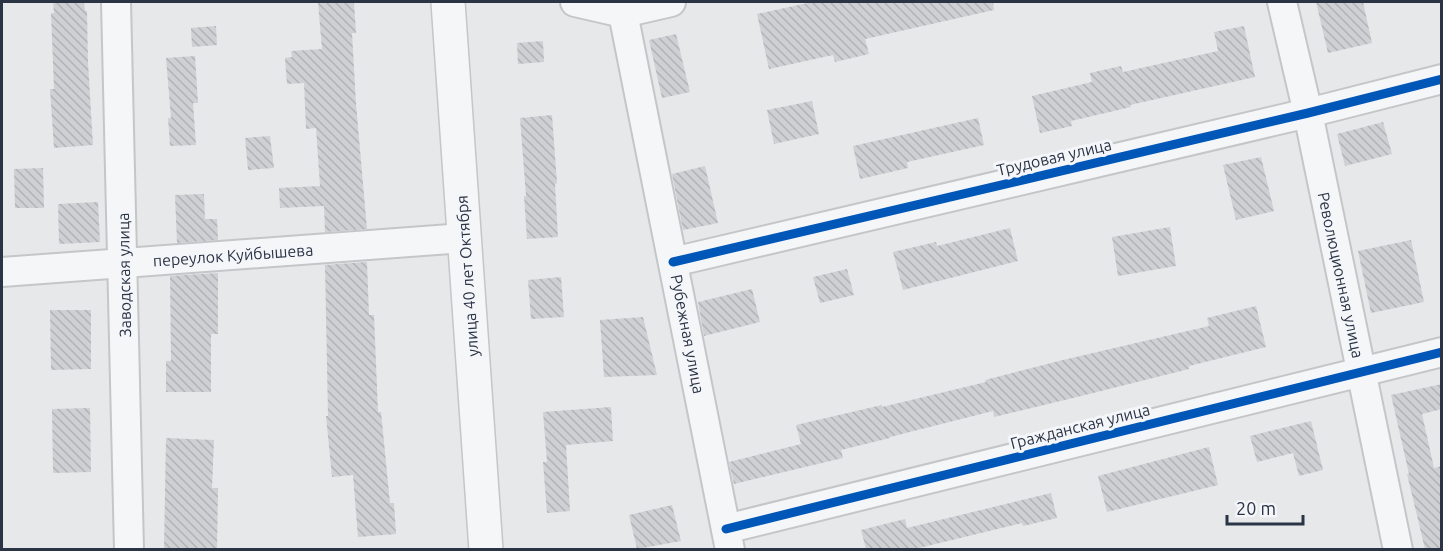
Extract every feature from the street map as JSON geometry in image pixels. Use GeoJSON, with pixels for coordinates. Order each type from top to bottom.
{"type":"FeatureCollection","features":[{"type":"Feature","properties":{"kind":"street","name":"Заводская улица"},"geometry":{"type":"LineString","coordinates":[[116,2],[129,549]]}},
{"type":"Feature","properties":{"kind":"street","name":"улица 40 лет Октября"},"geometry":{"type":"LineString","coordinates":[[448,2],[486,549]]}},
{"type":"Feature","properties":{"kind":"street"},"geometry":{"type":"LineString","coordinates":[[574,2],[623,13],[671,2]]}},
{"type":"Feature","properties":{"kind":"street","name":"Революционная улица"},"geometry":{"type":"LineString","coordinates":[[1282,2],[1308,113],[1398,549]]}},
{"type":"Feature","properties":{"kind":"street","name":"Рубежная улица"},"geometry":{"type":"LineString","coordinates":[[623,13],[728,539]]}},
{"type":"Feature","properties":{"kind":"street","name":"Трудовая улица"},"geometry":{"type":"LineString","coordinates":[[674,262],[1308,113],[1442,79]]}},
{"type":"Feature","properties":{"kind":"street","name":"переулок Куйбышева"},"geometry":{"type":"LineString","coordinates":[[2,272],[464,238]]}},
{"type":"Feature","properties":{"kind":"street","name":"Гражданская улица"},"geometry":{"type":"LineString","coordinates":[[728,539],[1442,352]]}},
{"type":"Feature","properties":{"kind":"building"},"geometry":{"type":"Polygon","coordinates":[[[53,2],[84,2],[85,11],[87,11],[93,145],[54,148],[50,89],[54,89],[51,13],[54,13],[53,2]]]}},
{"type":"Feature","properties":{"kind":"building"},"geometry":{"type":"Polygon","coordinates":[[[318,2],[354,2],[356,33],[352,33],[356,104],[367,229],[325,232],[324,206],[280,208],[279,188],[320,186],[316,128],[306,129],[304,83],[287,84],[285,58],[292,57],[291,51],[322,49],[318,2]]]}},
{"type":"Feature","properties":{"kind":"building"},"geometry":{"type":"Polygon","coordinates":[[[812,2],[993,2],[994,10],[865,39],[869,54],[835,62],[833,55],[769,69],[757,14],[812,2]]]}},
{"type":"Feature","properties":{"kind":"building"},"geometry":{"type":"Polygon","coordinates":[[[1316,2],[1363,2],[1372,43],[1328,53],[1316,2]]]}},
{"type":"Feature","properties":{"kind":"building"},"geometry":{"type":"Polygon","coordinates":[[[216,26],[217,45],[192,47],[191,28],[216,26]]]}},
{"type":"Feature","properties":{"kind":"building"},"geometry":{"type":"Polygon","coordinates":[[[1244,26],[1255,77],[1130,105],[1131,107],[1071,121],[1072,126],[1040,133],[1032,96],[1092,82],[1090,73],[1121,66],[1123,72],[1218,51],[1214,32],[1244,26]]]}},
{"type":"Feature","properties":{"kind":"building"},"geometry":{"type":"Polygon","coordinates":[[[676,34],[690,92],[662,98],[649,40],[676,34]]]}},
{"type":"Feature","properties":{"kind":"building"},"geometry":{"type":"Polygon","coordinates":[[[543,41],[544,62],[518,64],[517,43],[543,41]]]}},
{"type":"Feature","properties":{"kind":"building"},"geometry":{"type":"Polygon","coordinates":[[[195,56],[198,103],[193,103],[196,145],[170,146],[168,118],[171,118],[166,58],[195,56]]]}},
{"type":"Feature","properties":{"kind":"building"},"geometry":{"type":"Polygon","coordinates":[[[812,101],[819,134],[774,144],[767,110],[812,101]]]}},
{"type":"Feature","properties":{"kind":"building"},"geometry":{"type":"Polygon","coordinates":[[[552,115],[558,237],[527,239],[520,118],[552,115]]]}},
{"type":"Feature","properties":{"kind":"building"},"geometry":{"type":"Polygon","coordinates":[[[978,118],[984,145],[907,162],[908,168],[860,179],[853,146],[978,118]]]}},
{"type":"Feature","properties":{"kind":"building"},"geometry":{"type":"Polygon","coordinates":[[[1383,122],[1392,154],[1345,166],[1337,134],[1383,122]]]}},
{"type":"Feature","properties":{"kind":"building"},"geometry":{"type":"Polygon","coordinates":[[[270,136],[274,168],[248,170],[245,138],[270,136]]]}},
{"type":"Feature","properties":{"kind":"building"},"geometry":{"type":"Polygon","coordinates":[[[1261,157],[1274,211],[1236,220],[1223,165],[1261,157]]]}},
{"type":"Feature","properties":{"kind":"building"},"geometry":{"type":"Polygon","coordinates":[[[705,166],[718,223],[683,230],[672,174],[705,166]]]}},
{"type":"Feature","properties":{"kind":"building"},"geometry":{"type":"Polygon","coordinates":[[[43,168],[44,208],[15,208],[14,169],[43,168]]]}},
{"type":"Feature","properties":{"kind":"building"},"geometry":{"type":"Polygon","coordinates":[[[204,194],[205,219],[217,219],[218,240],[177,243],[175,195],[204,194]]]}},
{"type":"Feature","properties":{"kind":"building"},"geometry":{"type":"Polygon","coordinates":[[[98,202],[100,242],[59,244],[58,204],[98,202]]]}},
{"type":"Feature","properties":{"kind":"building"},"geometry":{"type":"Polygon","coordinates":[[[1170,227],[1176,266],[1118,276],[1112,237],[1170,227]]]}},
{"type":"Feature","properties":{"kind":"building"},"geometry":{"type":"Polygon","coordinates":[[[1010,228],[1018,261],[903,290],[893,252],[936,242],[937,246],[1010,228]]]}},
{"type":"Feature","properties":{"kind":"building"},"geometry":{"type":"Polygon","coordinates":[[[1411,240],[1424,302],[1371,313],[1358,251],[1411,240]]]}},
{"type":"Feature","properties":{"kind":"building"},"geometry":{"type":"Polygon","coordinates":[[[367,262],[369,315],[374,315],[378,412],[381,412],[390,503],[394,503],[396,534],[358,537],[353,475],[332,477],[326,416],[328,416],[325,265],[367,262]]]}},
{"type":"Feature","properties":{"kind":"building"},"geometry":{"type":"Polygon","coordinates":[[[847,269],[854,295],[820,303],[813,277],[847,269]]]}},
{"type":"Feature","properties":{"kind":"building"},"geometry":{"type":"Polygon","coordinates":[[[218,273],[218,334],[211,334],[211,392],[166,392],[166,361],[171,361],[170,276],[218,273]]]}},
{"type":"Feature","properties":{"kind":"building"},"geometry":{"type":"Polygon","coordinates":[[[561,277],[564,317],[531,319],[528,280],[561,277]]]}},
{"type":"Feature","properties":{"kind":"building"},"geometry":{"type":"Polygon","coordinates":[[[752,289],[760,322],[704,336],[698,302],[752,289]]]}},
{"type":"Feature","properties":{"kind":"building"},"geometry":{"type":"Polygon","coordinates":[[[1256,306],[1266,347],[1189,366],[1189,369],[994,417],[993,411],[890,437],[841,450],[843,458],[734,484],[729,462],[801,444],[796,425],[882,405],[882,407],[986,382],[985,380],[1063,360],[1209,326],[1207,318],[1256,306]]]}},
{"type":"Feature","properties":{"kind":"building"},"geometry":{"type":"Polygon","coordinates":[[[50,310],[91,310],[91,369],[51,370],[50,310]]]}},
{"type":"Feature","properties":{"kind":"building"},"geometry":{"type":"Polygon","coordinates":[[[643,317],[657,375],[604,377],[600,320],[643,317]]]}},
{"type":"Feature","properties":{"kind":"building"},"geometry":{"type":"Polygon","coordinates":[[[1442,384],[1442,409],[1422,414],[1434,468],[1442,466],[1442,549],[1425,549],[1391,395],[1442,384]]]}},
{"type":"Feature","properties":{"kind":"building"},"geometry":{"type":"Polygon","coordinates":[[[611,407],[613,441],[566,445],[570,511],[547,513],[543,462],[547,462],[543,412],[611,407]]]}},
{"type":"Feature","properties":{"kind":"building"},"geometry":{"type":"Polygon","coordinates":[[[90,408],[91,472],[53,473],[52,409],[90,408]]]}},
{"type":"Feature","properties":{"kind":"building"},"geometry":{"type":"Polygon","coordinates":[[[1311,421],[1323,470],[1299,476],[1293,453],[1257,462],[1250,436],[1311,421]]]}},
{"type":"Feature","properties":{"kind":"building"},"geometry":{"type":"Polygon","coordinates":[[[166,438],[214,440],[212,488],[218,488],[217,549],[164,549],[166,438]]]}},
{"type":"Feature","properties":{"kind":"building"},"geometry":{"type":"Polygon","coordinates":[[[1209,447],[1218,485],[1107,512],[1098,476],[1209,447]]]}},
{"type":"Feature","properties":{"kind":"building"},"geometry":{"type":"Polygon","coordinates":[[[1051,493],[1057,518],[1023,526],[1022,523],[915,549],[866,549],[861,530],[905,519],[907,528],[1051,493]]]}},
{"type":"Feature","properties":{"kind":"building"},"geometry":{"type":"Polygon","coordinates":[[[672,505],[681,541],[637,549],[629,515],[672,505]]]}},
{"type":"Feature","properties":{"kind":"cycle path"},"geometry":{"type":"LineString","coordinates":[[673,262],[1308,113],[1442,79]]}},
{"type":"Feature","properties":{"kind":"cycle path"},"geometry":{"type":"LineString","coordinates":[[726,529],[1442,352]]}}]}
